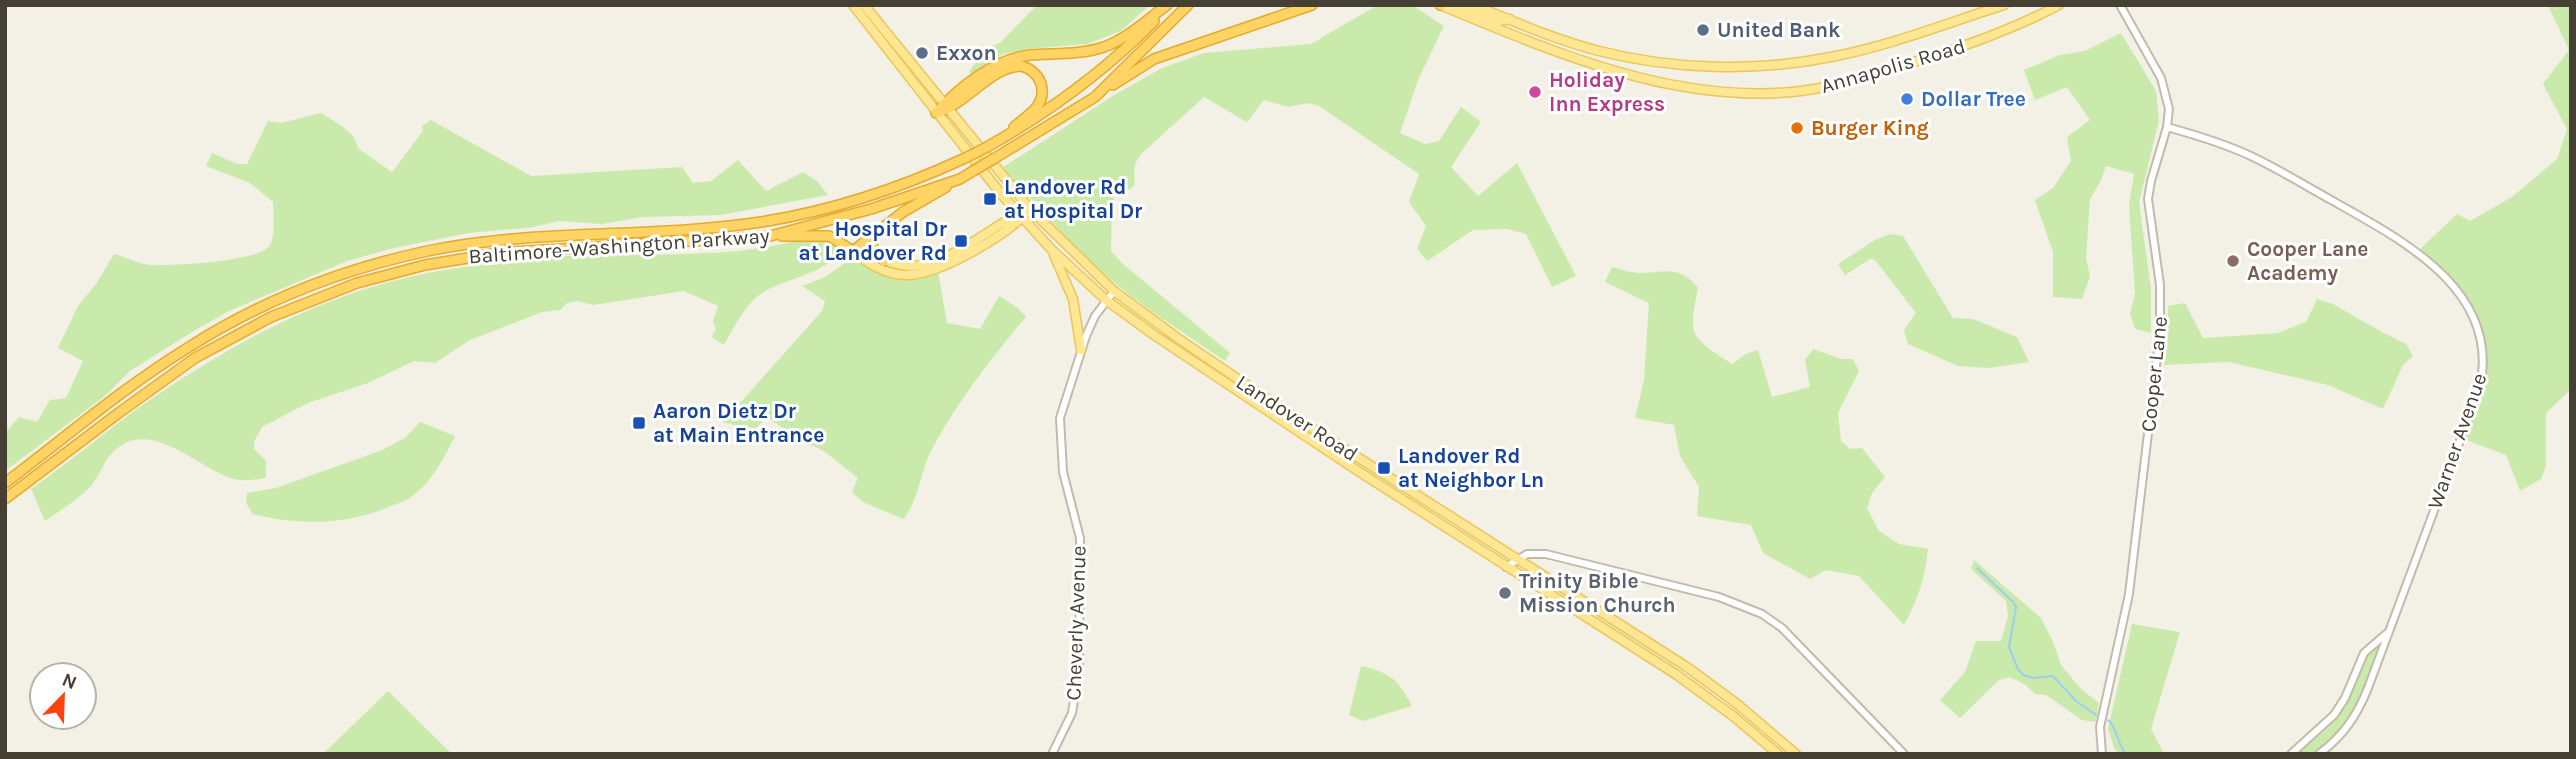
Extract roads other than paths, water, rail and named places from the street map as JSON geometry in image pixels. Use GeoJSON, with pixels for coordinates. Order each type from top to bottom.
{"type":"FeatureCollection","features":[{"type":"Feature","properties":{"kind":"highway"},"geometry":{"type":"LineString","coordinates":[[946,107],[1002,62],[1031,55],[1074,53],[1109,45],[1168,5]]}},
{"type":"Feature","properties":{"kind":"highway","name":"Baltimore-Washington Parkway"},"geometry":{"type":"LineString","coordinates":[[5,482],[152,371],[188,348],[266,305],[352,271],[423,252],[497,240],[707,227],[788,217],[868,197],[913,181],[991,145],[1052,108],[1087,82],[1168,5]]}},
{"type":"Feature","properties":{"kind":"highway","name":"Baltimore-Washington Parkway"},"geometry":{"type":"LineString","coordinates":[[5,499],[206,351],[271,317],[357,283],[425,265],[498,253],[771,236],[871,209],[960,179],[1095,97],[1188,5]]}},
{"type":"Feature","properties":{"kind":"highway"},"geometry":{"type":"LineString","coordinates":[[1095,97],[1154,59],[1309,6]]}},
{"type":"Feature","properties":{"kind":"highway"},"geometry":{"type":"LineString","coordinates":[[936,113],[1004,70],[1022,66],[1034,73],[1042,86],[1038,105],[991,145]]}},
{"type":"Feature","properties":{"kind":"highway"},"geometry":{"type":"LineString","coordinates":[[771,236],[824,235],[840,241],[853,251],[903,212],[960,179]]}},
{"type":"Feature","properties":{"kind":"highway"},"geometry":{"type":"LineString","coordinates":[[873,235],[872,250],[884,261]]}},
{"type":"Feature","properties":{"kind":"main road","name":"Landover Road"},"geometry":{"type":"LineString","coordinates":[[853,5],[1001,194],[1051,250],[1107,300],[1208,371],[1506,567],[1682,678],[1778,754]]}},
{"type":"Feature","properties":{"kind":"main road","name":"Landover Road"},"geometry":{"type":"LineString","coordinates":[[864,5],[1030,209],[1114,291],[1170,333],[1290,414],[1687,667],[1736,702],[1796,754]]}},
{"type":"Feature","properties":{"kind":"main road","name":"Annapolis Road"},"geometry":{"type":"LineString","coordinates":[[1440,5],[1530,43],[1627,73],[1705,89],[1774,93],[1836,85],[1926,58],[2014,27],[2059,5]]}},
{"type":"Feature","properties":{"kind":"main road"},"geometry":{"type":"LineString","coordinates":[[1458,5],[1499,22],[1510,19]]}},
{"type":"Feature","properties":{"kind":"main road","name":"Annapolis Road"},"geometry":{"type":"LineString","coordinates":[[1474,5],[1571,43],[1609,53],[1675,64],[1733,66],[1788,63],[1842,55],[2004,5]]}},
{"type":"Feature","properties":{"kind":"main road"},"geometry":{"type":"LineString","coordinates":[[998,226],[1005,210],[1001,194]]}},
{"type":"Feature","properties":{"kind":"main road"},"geometry":{"type":"LineString","coordinates":[[853,251],[874,266],[889,272],[905,275],[922,273],[976,249],[1030,209]]}},
{"type":"Feature","properties":{"kind":"main road"},"geometry":{"type":"LineString","coordinates":[[853,251],[863,250],[884,261],[906,266],[928,263],[1020,216]]}},
{"type":"Feature","properties":{"kind":"main road"},"geometry":{"type":"LineString","coordinates":[[1051,250],[1073,299],[1081,350]]}},
{"type":"Feature","properties":{"kind":"street","name":"Cooper Lane"},"geometry":{"type":"LineString","coordinates":[[2102,754],[2100,727],[2130,594],[2160,332],[2160,285],[2148,199],[2167,127],[2169,109],[2161,78],[2120,5]]}},
{"type":"Feature","properties":{"kind":"street","name":"Warner Avenue"},"geometry":{"type":"LineString","coordinates":[[2167,127],[2251,156],[2392,235],[2417,252],[2465,302],[2482,346],[2480,387],[2359,710],[2346,731],[2319,754]]}},
{"type":"Feature","properties":{"kind":"street","name":"Cheverly Avenue"},"geometry":{"type":"LineString","coordinates":[[1052,754],[1072,713],[1078,678],[1080,538],[1063,472],[1059,429],[1064,402],[1090,325],[1114,291]]}},
{"type":"Feature","properties":{"kind":"street"},"geometry":{"type":"LineString","coordinates":[[1506,567],[1516,559],[1533,553],[1546,554],[1701,592],[1753,609],[1783,628],[1904,754]]}},
{"type":"Feature","properties":{"kind":"street","name":"Warner Avenue"},"geometry":{"type":"LineString","coordinates":[[2291,754],[2334,715],[2347,693],[2364,653],[2388,633]]}},
{"type":"Feature","properties":{"kind":"waterway"},"geometry":{"type":"LineString","coordinates":[[1977,568],[2016,607],[2009,647],[2018,669],[2023,675],[2033,678],[2053,676],[2076,701],[2096,715]]}},
{"type":"Feature","properties":{"kind":"waterway"},"geometry":{"type":"LineString","coordinates":[[2108,720],[2126,754]]}},
{"type":"Feature","properties":{"kind":"place","name":"United Bank"},"geometry":{"type":"Point","coordinates":[1703,30]}},
{"type":"Feature","properties":{"kind":"place","name":"Exxon"},"geometry":{"type":"Point","coordinates":[922,53]}},
{"type":"Feature","properties":{"kind":"place","name":"Holiday Inn Express"},"geometry":{"type":"Point","coordinates":[1535,92]}},
{"type":"Feature","properties":{"kind":"place","name":"Dollar Tree"},"geometry":{"type":"Point","coordinates":[1907,99]}},
{"type":"Feature","properties":{"kind":"place","name":"Burger King"},"geometry":{"type":"Point","coordinates":[1797,128]}},
{"type":"Feature","properties":{"kind":"place","name":"Landover Rd at Hospital Dr"},"geometry":{"type":"Point","coordinates":[990,199]}},
{"type":"Feature","properties":{"kind":"place","name":"Hospital Dr at Landover Rd"},"geometry":{"type":"Point","coordinates":[961,241]}},
{"type":"Feature","properties":{"kind":"place","name":"Cooper Lane Academy"},"geometry":{"type":"Point","coordinates":[2233,261]}},
{"type":"Feature","properties":{"kind":"place","name":"Aaron Dietz Dr at Main Entrance"},"geometry":{"type":"Point","coordinates":[639,423]}},
{"type":"Feature","properties":{"kind":"place","name":"Landover Rd at Neighbor Ln"},"geometry":{"type":"Point","coordinates":[1384,468]}},
{"type":"Feature","properties":{"kind":"place","name":"Trinity Bible Mission Church"},"geometry":{"type":"Point","coordinates":[1505,593]}}]}
